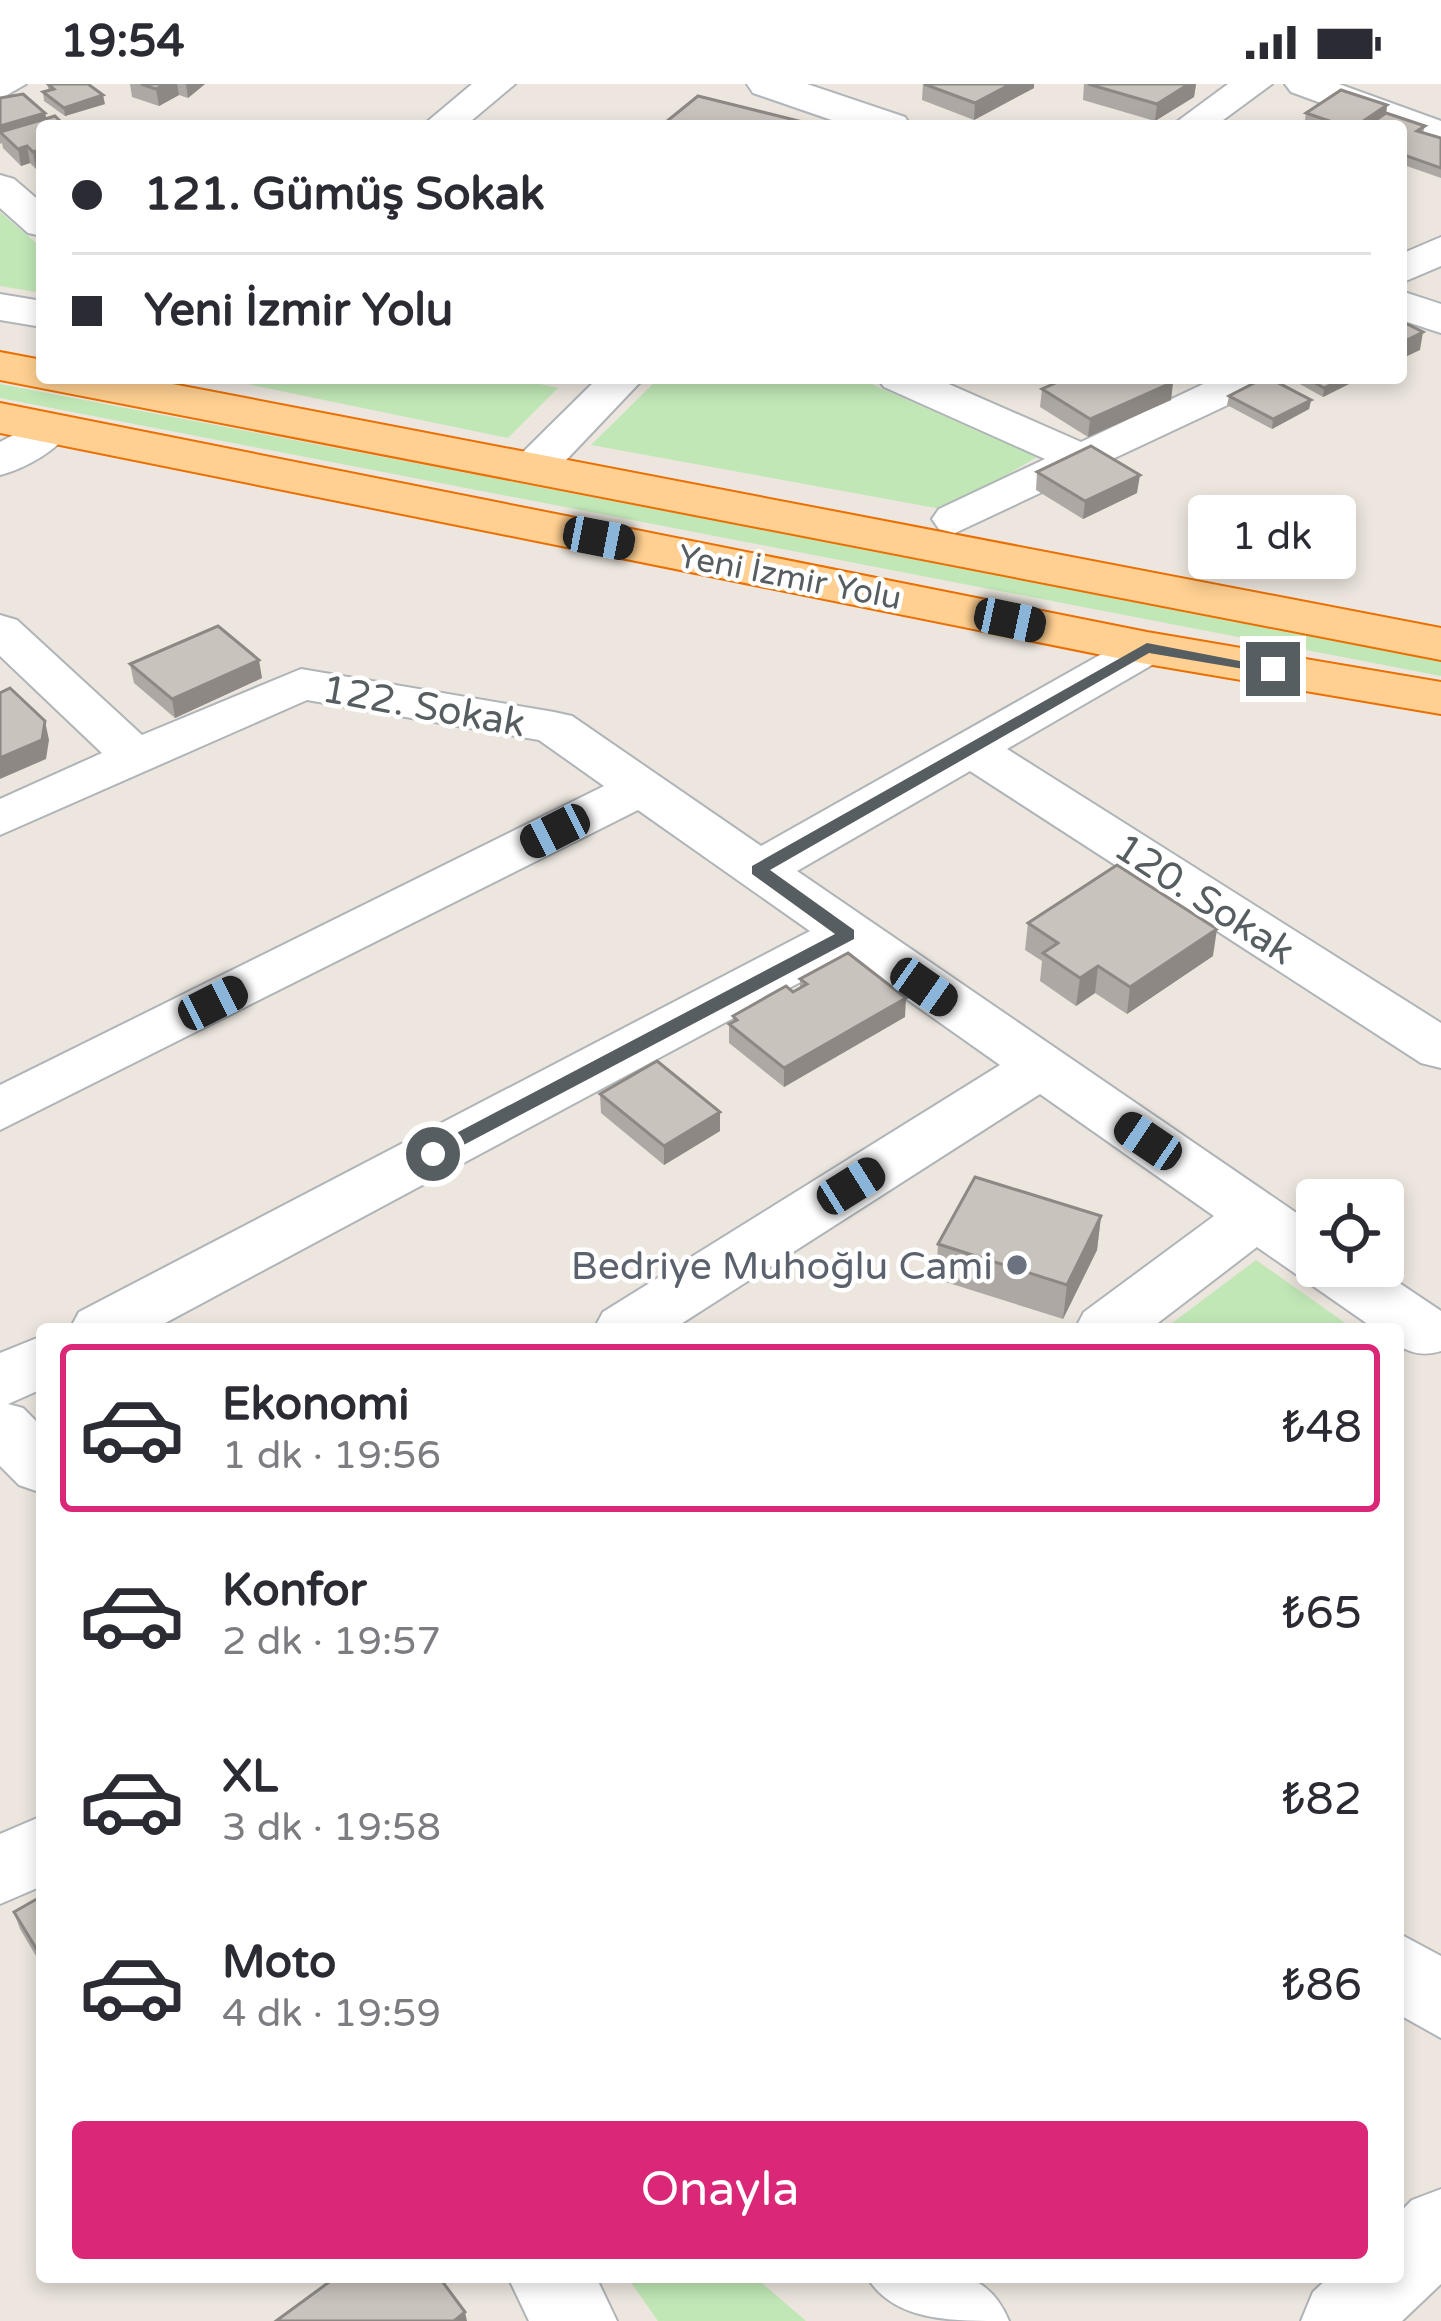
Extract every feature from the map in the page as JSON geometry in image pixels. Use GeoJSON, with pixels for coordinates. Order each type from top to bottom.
{"type":"FeatureCollection","features":[{"type":"Feature","properties":{"kind":"highway"},"geometry":{"type":"LineString","coordinates":[[0,366],[36,373]]}},
{"type":"Feature","properties":{"kind":"highway","name":"Yeni İzmir Yolu"},"geometry":{"type":"LineString","coordinates":[[119,384],[1441,644]]}},
{"type":"Feature","properties":{"kind":"highway","name":"Yeni İzmir Yolu"},"geometry":{"type":"LineString","coordinates":[[0,418],[1147,648],[1441,698]]}},
{"type":"Feature","properties":{"kind":"main road"},"geometry":{"type":"LineString","coordinates":[[767,84],[872,120]]}},
{"type":"Feature","properties":{"kind":"street"},"geometry":{"type":"LineString","coordinates":[[449,120],[496,84]]}},
{"type":"Feature","properties":{"kind":"street"},"geometry":{"type":"LineString","coordinates":[[1199,120],[1253,84]]}},
{"type":"Feature","properties":{"kind":"street"},"geometry":{"type":"LineString","coordinates":[[1304,84],[1403,120]]}},
{"type":"Feature","properties":{"kind":"street"},"geometry":{"type":"LineString","coordinates":[[1407,122],[1441,134]]}},
{"type":"Feature","properties":{"kind":"street"},"geometry":{"type":"LineString","coordinates":[[0,188],[36,219]]}},
{"type":"Feature","properties":{"kind":"street"},"geometry":{"type":"LineString","coordinates":[[1410,302],[1441,250]]}},
{"type":"Feature","properties":{"kind":"street"},"geometry":{"type":"LineString","coordinates":[[0,307],[36,313]]}},
{"type":"Feature","properties":{"kind":"street"},"geometry":{"type":"LineString","coordinates":[[534,466],[616,384]]}},
{"type":"Feature","properties":{"kind":"street"},"geometry":{"type":"LineString","coordinates":[[912,384],[1079,458]]}},
{"type":"Feature","properties":{"kind":"street"},"geometry":{"type":"LineString","coordinates":[[955,519],[1238,384]]}},
{"type":"Feature","properties":{"kind":"street"},"geometry":{"type":"LineString","coordinates":[[0,463],[51,428]]}},
{"type":"Feature","properties":{"kind":"street"},"geometry":{"type":"LineString","coordinates":[[0,630],[136,757],[0,819]]}},
{"type":"Feature","properties":{"kind":"street"},"geometry":{"type":"LineString","coordinates":[[758,870],[1147,648]]}},
{"type":"Feature","properties":{"kind":"street","name":"122. Sokak"},"geometry":{"type":"LineString","coordinates":[[136,757],[301,684],[554,727],[1296,1244]]}},
{"type":"Feature","properties":{"kind":"street","name":"120. Sokak"},"geometry":{"type":"LineString","coordinates":[[970,748],[1441,1049]]}},
{"type":"Feature","properties":{"kind":"street"},"geometry":{"type":"LineString","coordinates":[[0,1110],[640,788]]}},
{"type":"Feature","properties":{"kind":"street"},"geometry":{"type":"LineString","coordinates":[[111,1323],[848,934]]}},
{"type":"Feature","properties":{"kind":"street"},"geometry":{"type":"LineString","coordinates":[[635,1323],[1040,1067]]}},
{"type":"Feature","properties":{"kind":"street"},"geometry":{"type":"LineString","coordinates":[[1114,1323],[1256,1216]]}},
{"type":"Feature","properties":{"kind":"street"},"geometry":{"type":"LineString","coordinates":[[1357,1287],[1422,1336]]}},
{"type":"Feature","properties":{"kind":"street"},"geometry":{"type":"LineString","coordinates":[[0,1382],[36,1363]]}},
{"type":"Feature","properties":{"kind":"street"},"geometry":{"type":"LineString","coordinates":[[0,1426],[36,1462]]}},
{"type":"Feature","properties":{"kind":"street"},"geometry":{"type":"LineString","coordinates":[[0,1872],[36,1851]]}},
{"type":"Feature","properties":{"kind":"street"},"geometry":{"type":"LineString","coordinates":[[1404,1972],[1441,2003]]}},
{"type":"Feature","properties":{"kind":"street"},"geometry":{"type":"LineString","coordinates":[[1404,2263],[1441,2228]]}},
{"type":"Feature","properties":{"kind":"street"},"geometry":{"type":"LineString","coordinates":[[553,2283],[576,2321]]}},
{"type":"Feature","properties":{"kind":"street"},"geometry":{"type":"LineString","coordinates":[[916,2283],[968,2321]]}},
{"type":"Feature","properties":{"kind":"street"},"geometry":{"type":"LineString","coordinates":[[1342,2321],[1383,2283]]}},
{"type":"Feature","properties":{"kind":"green space"},"geometry":{"type":"Polygon","coordinates":[[[0,212],[36,243],[36,292],[0,286],[0,212]]]}},
{"type":"Feature","properties":{"kind":"green space"},"geometry":{"type":"Polygon","coordinates":[[[0,384],[1441,659],[1441,676],[0,398],[0,384]]]}},
{"type":"Feature","properties":{"kind":"green space"},"geometry":{"type":"Polygon","coordinates":[[[247,384],[540,384],[558,388],[508,438],[247,384]]]}},
{"type":"Feature","properties":{"kind":"green space"},"geometry":{"type":"Polygon","coordinates":[[[653,384],[872,384],[1037,457],[947,510],[591,445],[653,384]]]}},
{"type":"Feature","properties":{"kind":"green space"},"geometry":{"type":"Polygon","coordinates":[[[1256,1260],[1345,1323],[1172,1323],[1256,1260]]]}},
{"type":"Feature","properties":{"kind":"green space"},"geometry":{"type":"Polygon","coordinates":[[[631,2283],[762,2283],[806,2321],[658,2321],[631,2283]]]}},
{"type":"Feature","properties":{"kind":"building"},"geometry":{"type":"Polygon","coordinates":[[[48,84],[88,84],[103,95],[64,108],[43,92],[54,89],[48,84]]]}},
{"type":"Feature","properties":{"kind":"building"},"geometry":{"type":"Polygon","coordinates":[[[924,84],[1011,84],[975,103],[924,84]]]}},
{"type":"Feature","properties":{"kind":"building"},"geometry":{"type":"Polygon","coordinates":[[[1088,84],[1189,84],[1157,104],[1088,84]]]}},
{"type":"Feature","properties":{"kind":"building"},"geometry":{"type":"Polygon","coordinates":[[[1341,90],[1387,105],[1365,120],[1326,120],[1306,113],[1341,90]]]}},
{"type":"Feature","properties":{"kind":"building"},"geometry":{"type":"Polygon","coordinates":[[[23,94],[45,113],[0,126],[0,98],[23,94]]]}},
{"type":"Feature","properties":{"kind":"building"},"geometry":{"type":"Polygon","coordinates":[[[698,96],[795,120],[668,120],[698,96]]]}},
{"type":"Feature","properties":{"kind":"building"},"geometry":{"type":"Polygon","coordinates":[[[1386,113],[1407,120],[1376,120],[1386,113]]]}},
{"type":"Feature","properties":{"kind":"building"},"geometry":{"type":"Polygon","coordinates":[[[1407,120],[1425,126],[1417,131],[1441,138],[1441,168],[1407,156],[1407,120]]]}},
{"type":"Feature","properties":{"kind":"building"},"geometry":{"type":"Polygon","coordinates":[[[36,122],[36,151],[27,146],[18,149],[0,132],[36,122]]]}},
{"type":"Feature","properties":{"kind":"building"},"geometry":{"type":"Polygon","coordinates":[[[1407,324],[1423,332],[1407,340],[1407,324]]]}},
{"type":"Feature","properties":{"kind":"building"},"geometry":{"type":"Polygon","coordinates":[[[1053,384],[1169,384],[1090,419],[1042,389],[1053,384]]]}},
{"type":"Feature","properties":{"kind":"building"},"geometry":{"type":"Polygon","coordinates":[[[1252,384],[1280,384],[1311,400],[1273,419],[1229,396],[1252,384]]]}},
{"type":"Feature","properties":{"kind":"building"},"geometry":{"type":"Polygon","coordinates":[[[1091,446],[1140,475],[1085,501],[1037,472],[1091,446]]]}},
{"type":"Feature","properties":{"kind":"building"},"geometry":{"type":"Polygon","coordinates":[[[218,626],[259,660],[172,699],[130,664],[218,626]]]}},
{"type":"Feature","properties":{"kind":"building"},"geometry":{"type":"Polygon","coordinates":[[[10,688],[45,721],[42,740],[0,758],[0,693],[10,688]]]}},
{"type":"Feature","properties":{"kind":"building"},"geometry":{"type":"Polygon","coordinates":[[[1117,865],[1217,929],[1130,987],[1098,966],[1080,978],[1043,953],[1058,943],[1028,923],[1117,865]]]}},
{"type":"Feature","properties":{"kind":"building"},"geometry":{"type":"Polygon","coordinates":[[[848,953],[906,998],[784,1068],[729,1024],[737,1020],[733,1016],[786,986],[793,992],[807,984],[800,979],[848,953]]]}},
{"type":"Feature","properties":{"kind":"building"},"geometry":{"type":"Polygon","coordinates":[[[657,1061],[720,1112],[664,1146],[600,1094],[657,1061]]]}},
{"type":"Feature","properties":{"kind":"building"},"geometry":{"type":"Polygon","coordinates":[[[975,1177],[1101,1216],[1067,1285],[938,1244],[975,1177]]]}},
{"type":"Feature","properties":{"kind":"building"},"geometry":{"type":"Polygon","coordinates":[[[36,1899],[36,1948],[14,1912],[36,1899]]]}},
{"type":"Feature","properties":{"kind":"building"},"geometry":{"type":"Polygon","coordinates":[[[328,2283],[443,2283],[465,2312],[454,2321],[276,2321],[328,2283]]]}},
{"type":"Feature","properties":{"kind":"place","name":"Bedriye Muhoğlu Cami"},"geometry":{"type":"Point","coordinates":[1017,1265]}},
{"type":"Feature","properties":{"kind":"route"},"geometry":{"type":"LineString","coordinates":[[433,1154],[848,934],[758,870],[934,768],[1147,648],[1273,669]]}}]}
